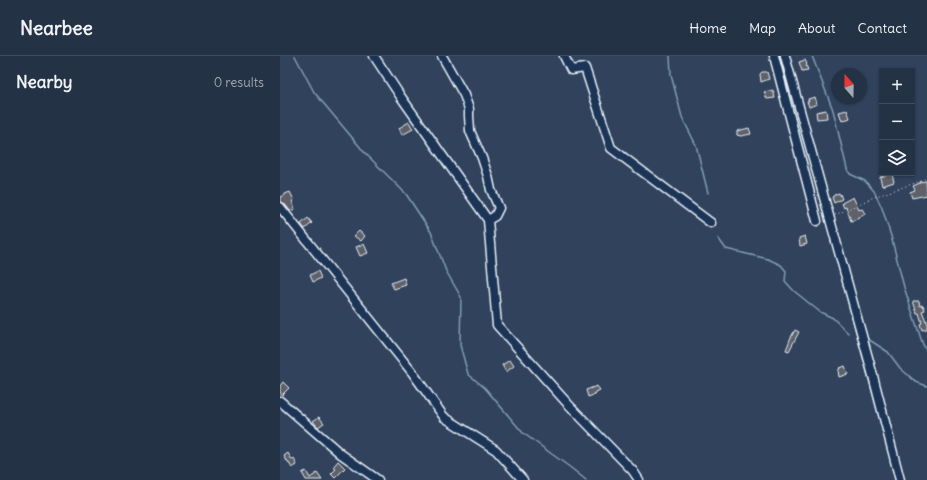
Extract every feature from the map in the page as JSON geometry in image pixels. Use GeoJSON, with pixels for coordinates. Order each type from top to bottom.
{"type":"FeatureCollection","features":[{"type":"Feature","properties":{"kind":"street"},"geometry":{"type":"LineString","coordinates":[[374,56],[401,97],[488,220],[497,325],[568,404],[633,471],[639,480]]}},
{"type":"Feature","properties":{"kind":"street"},"geometry":{"type":"LineString","coordinates":[[442,56],[464,95],[469,109],[470,131],[482,158],[498,208],[495,216],[488,220]]}},
{"type":"Feature","properties":{"kind":"street"},"geometry":{"type":"LineString","coordinates":[[564,56],[571,70],[585,68],[611,148],[711,223]]}},
{"type":"Feature","properties":{"kind":"street"},"geometry":{"type":"LineString","coordinates":[[774,56],[818,221]]}},
{"type":"Feature","properties":{"kind":"street"},"geometry":{"type":"LineString","coordinates":[[785,56],[830,217],[900,480]]}},
{"type":"Feature","properties":{"kind":"street"},"geometry":{"type":"LineString","coordinates":[[280,207],[412,372],[444,417],[496,450],[523,480]]}},
{"type":"Feature","properties":{"kind":"street"},"geometry":{"type":"LineString","coordinates":[[280,401],[342,454],[378,480]]}},
{"type":"Feature","properties":{"kind":"path"},"geometry":{"type":"LineString","coordinates":[[830,217],[874,197],[927,178]]}},
{"type":"Feature","properties":{"kind":"building"},"geometry":{"type":"Polygon","coordinates":[[[805,60],[808,70],[802,71],[799,62],[805,60]]]}},
{"type":"Feature","properties":{"kind":"building"},"geometry":{"type":"Polygon","coordinates":[[[762,72],[767,72],[769,79],[761,82],[760,74],[762,72]]]}},
{"type":"Feature","properties":{"kind":"building"},"geometry":{"type":"Polygon","coordinates":[[[773,90],[775,98],[767,99],[764,92],[773,90]]]}},
{"type":"Feature","properties":{"kind":"building"},"geometry":{"type":"Polygon","coordinates":[[[815,97],[817,104],[809,107],[807,101],[809,101],[808,99],[815,97]]]}},
{"type":"Feature","properties":{"kind":"building"},"geometry":{"type":"Polygon","coordinates":[[[826,110],[827,118],[817,119],[816,112],[826,110]]]}},
{"type":"Feature","properties":{"kind":"building"},"geometry":{"type":"Polygon","coordinates":[[[847,110],[850,118],[842,121],[839,112],[847,110]]]}},
{"type":"Feature","properties":{"kind":"building"},"geometry":{"type":"Polygon","coordinates":[[[409,122],[413,129],[402,135],[399,128],[409,122]]]}},
{"type":"Feature","properties":{"kind":"building"},"geometry":{"type":"Polygon","coordinates":[[[749,128],[751,134],[741,136],[737,135],[737,131],[749,128]]]}},
{"type":"Feature","properties":{"kind":"building"},"geometry":{"type":"Polygon","coordinates":[[[892,176],[894,182],[882,186],[880,177],[892,176]]]}},
{"type":"Feature","properties":{"kind":"building"},"geometry":{"type":"Polygon","coordinates":[[[926,181],[927,195],[912,198],[910,192],[915,190],[913,186],[920,182],[926,181]]]}},
{"type":"Feature","properties":{"kind":"building"},"geometry":{"type":"Polygon","coordinates":[[[290,192],[294,200],[292,201],[295,209],[290,211],[284,203],[280,202],[280,197],[290,192]]]}},
{"type":"Feature","properties":{"kind":"building"},"geometry":{"type":"Polygon","coordinates":[[[839,193],[842,199],[834,203],[832,197],[839,193]]]}},
{"type":"Feature","properties":{"kind":"building"},"geometry":{"type":"Polygon","coordinates":[[[853,197],[859,210],[862,209],[865,214],[851,221],[846,207],[844,208],[842,203],[853,197]]]}},
{"type":"Feature","properties":{"kind":"building"},"geometry":{"type":"Polygon","coordinates":[[[308,218],[312,223],[305,229],[301,224],[308,218]]]}},
{"type":"Feature","properties":{"kind":"building"},"geometry":{"type":"Polygon","coordinates":[[[359,231],[365,236],[361,241],[354,236],[359,231]]]}},
{"type":"Feature","properties":{"kind":"building"},"geometry":{"type":"Polygon","coordinates":[[[805,236],[807,244],[800,246],[799,238],[805,236]]]}},
{"type":"Feature","properties":{"kind":"building"},"geometry":{"type":"Polygon","coordinates":[[[364,244],[368,253],[360,256],[356,247],[364,244]]]}},
{"type":"Feature","properties":{"kind":"building"},"geometry":{"type":"Polygon","coordinates":[[[318,271],[321,278],[313,282],[310,275],[318,271]]]}},
{"type":"Feature","properties":{"kind":"building"},"geometry":{"type":"Polygon","coordinates":[[[404,278],[406,285],[394,289],[391,283],[404,278]]]}},
{"type":"Feature","properties":{"kind":"building"},"geometry":{"type":"Polygon","coordinates":[[[913,301],[919,301],[920,306],[923,305],[925,310],[922,311],[926,321],[927,320],[927,329],[922,330],[920,324],[922,323],[919,313],[917,313],[913,301]]]}},
{"type":"Feature","properties":{"kind":"building"},"geometry":{"type":"Polygon","coordinates":[[[795,330],[799,332],[789,351],[786,350],[791,337],[795,330]]]}},
{"type":"Feature","properties":{"kind":"building"},"geometry":{"type":"Polygon","coordinates":[[[510,360],[514,366],[506,372],[502,365],[510,360]]]}},
{"type":"Feature","properties":{"kind":"building"},"geometry":{"type":"Polygon","coordinates":[[[845,366],[848,374],[839,377],[839,368],[845,366]]]}},
{"type":"Feature","properties":{"kind":"building"},"geometry":{"type":"Polygon","coordinates":[[[283,382],[289,388],[282,395],[280,392],[280,386],[283,382]]]}},
{"type":"Feature","properties":{"kind":"building"},"geometry":{"type":"Polygon","coordinates":[[[597,386],[600,390],[596,392],[596,394],[588,397],[586,390],[597,386]]]}},
{"type":"Feature","properties":{"kind":"building"},"geometry":{"type":"Polygon","coordinates":[[[319,417],[324,423],[318,427],[313,421],[319,417]]]}},
{"type":"Feature","properties":{"kind":"building"},"geometry":{"type":"Polygon","coordinates":[[[288,453],[297,465],[292,468],[284,456],[288,453]]]}},
{"type":"Feature","properties":{"kind":"building"},"geometry":{"type":"Polygon","coordinates":[[[338,461],[345,468],[335,478],[331,474],[336,469],[333,467],[338,461]]]}},
{"type":"Feature","properties":{"kind":"building"},"geometry":{"type":"Polygon","coordinates":[[[306,471],[310,478],[317,473],[322,480],[306,480],[302,473],[306,471]]]}},
{"type":"Feature","properties":{"kind":"waterway"},"geometry":{"type":"LineString","coordinates":[[295,56],[314,92],[365,153],[406,194],[431,232],[446,271],[461,297],[460,345],[468,374],[485,388],[523,433],[586,480]]}},
{"type":"Feature","properties":{"kind":"waterway"},"geometry":{"type":"LineString","coordinates":[[670,56],[671,75],[682,117],[696,145],[708,193]]}},
{"type":"Feature","properties":{"kind":"waterway"},"geometry":{"type":"LineString","coordinates":[[812,56],[833,110],[847,169],[850,174],[865,181],[874,191],[882,208],[904,287],[922,342],[925,349],[927,348]]}},
{"type":"Feature","properties":{"kind":"waterway"},"geometry":{"type":"LineString","coordinates":[[795,106],[896,480]]}},
{"type":"Feature","properties":{"kind":"waterway"},"geometry":{"type":"LineString","coordinates":[[718,238],[726,249],[768,259],[781,265],[786,271],[785,281],[794,291],[820,312],[833,318],[848,333]]}},
{"type":"Feature","properties":{"kind":"waterway"},"geometry":{"type":"LineString","coordinates":[[868,339],[888,352],[900,368],[916,382],[927,386]]}}]}
